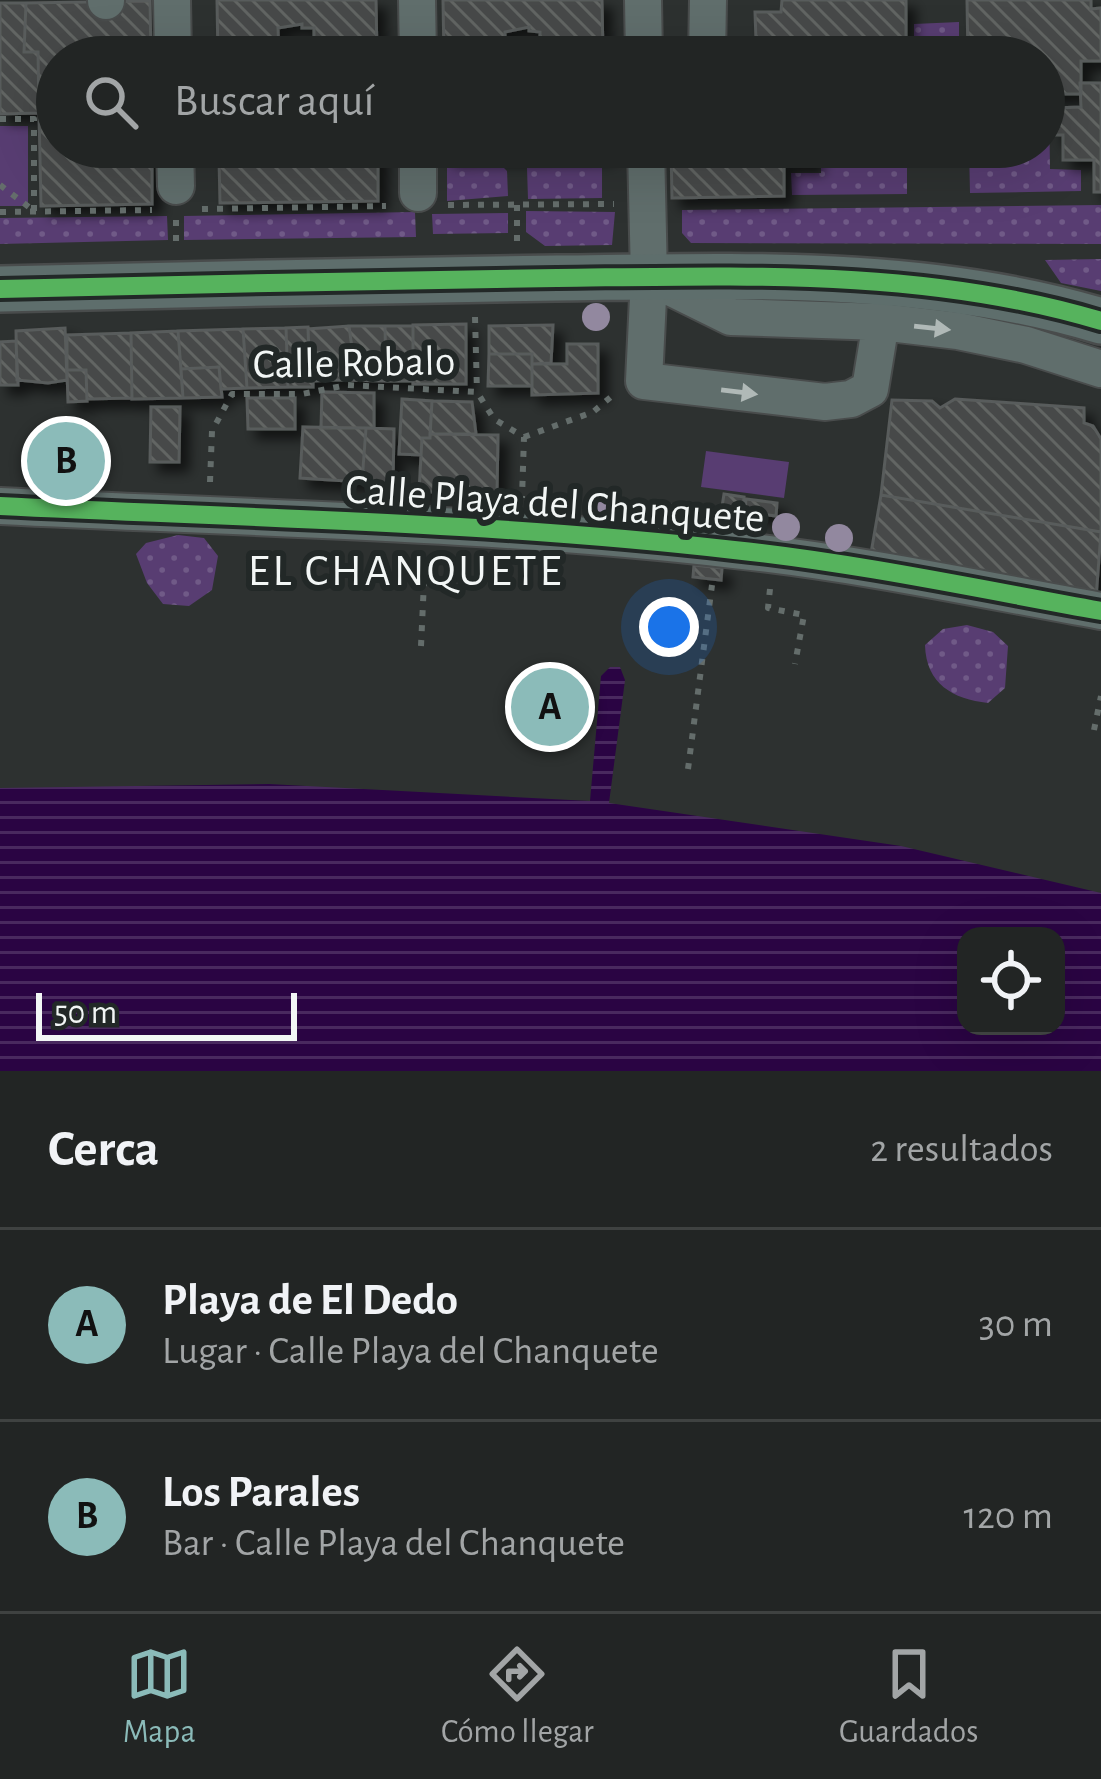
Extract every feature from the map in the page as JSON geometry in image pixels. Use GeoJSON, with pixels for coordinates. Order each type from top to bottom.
{"type":"FeatureCollection","features":[{"type":"Feature","properties":{"kind":"main road"},"geometry":{"type":"LineString","coordinates":[[0,289],[790,275],[1016,300],[1101,321]]}},
{"type":"Feature","properties":{"kind":"street"},"geometry":{"type":"LineString","coordinates":[[172,0],[173,36]]}},
{"type":"Feature","properties":{"kind":"street"},"geometry":{"type":"LineString","coordinates":[[417,0],[418,36]]}},
{"type":"Feature","properties":{"kind":"street"},"geometry":{"type":"LineString","coordinates":[[643,0],[644,36]]}},
{"type":"Feature","properties":{"kind":"street"},"geometry":{"type":"LineString","coordinates":[[707,36],[708,0]]}},
{"type":"Feature","properties":{"kind":"street"},"geometry":{"type":"LineString","coordinates":[[175,168],[176,205]]}},
{"type":"Feature","properties":{"kind":"street"},"geometry":{"type":"LineString","coordinates":[[418,168],[418,201]]}},
{"type":"Feature","properties":{"kind":"street"},"geometry":{"type":"LineString","coordinates":[[646,168],[645,370],[825,402],[851,399],[870,389],[881,322]]}},
{"type":"Feature","properties":{"kind":"street"},"geometry":{"type":"LineString","coordinates":[[649,277],[731,317],[881,322],[958,331],[1026,345],[1101,369]]}},
{"type":"Feature","properties":{"kind":"street","name":"Calle Playa del Chanquete"},"geometry":{"type":"LineString","coordinates":[[0,506],[426,526],[727,549],[1101,611]]}},
{"type":"Feature","properties":{"kind":"path"},"geometry":{"type":"LineString","coordinates":[[0,119],[34,119],[34,211]]}},
{"type":"Feature","properties":{"kind":"path"},"geometry":{"type":"LineString","coordinates":[[0,184],[34,211]]}},
{"type":"Feature","properties":{"kind":"path"},"geometry":{"type":"LineString","coordinates":[[0,212],[418,201],[630,204],[647,214]]}},
{"type":"Feature","properties":{"kind":"path"},"geometry":{"type":"LineString","coordinates":[[176,205],[176,240]]}},
{"type":"Feature","properties":{"kind":"path"},"geometry":{"type":"LineString","coordinates":[[517,205],[517,232]]}},
{"type":"Feature","properties":{"kind":"path"},"geometry":{"type":"LineString","coordinates":[[520,532],[524,437],[592,412],[645,370]]}},
{"type":"Feature","properties":{"kind":"path"},"geometry":{"type":"LineString","coordinates":[[421,646],[426,526]]}},
{"type":"Feature","properties":{"kind":"path"},"geometry":{"type":"LineString","coordinates":[[688,770],[710,584],[723,586],[727,549]]}},
{"type":"Feature","properties":{"kind":"path"},"geometry":{"type":"LineString","coordinates":[[775,556],[768,608],[804,615],[795,664]]}},
{"type":"Feature","properties":{"kind":"path"},"geometry":{"type":"LineString","coordinates":[[1094,730],[1101,696]]}},
{"type":"Feature","properties":{"kind":"shaded area"},"geometry":{"type":"Polygon","coordinates":[[[959,22],[959,36],[914,36],[914,24],[959,22]]]}},
{"type":"Feature","properties":{"kind":"shaded area"},"geometry":{"type":"Polygon","coordinates":[[[0,126],[28,126],[28,206],[0,206],[0,126]]]}},
{"type":"Feature","properties":{"kind":"shaded area"},"geometry":{"type":"Polygon","coordinates":[[[447,168],[504,168],[508,196],[447,201],[447,168]]]}},
{"type":"Feature","properties":{"kind":"shaded area"},"geometry":{"type":"Polygon","coordinates":[[[527,168],[602,168],[602,198],[528,199],[527,168]]]}},
{"type":"Feature","properties":{"kind":"shaded area"},"geometry":{"type":"Polygon","coordinates":[[[821,168],[907,168],[907,194],[792,195],[791,173],[821,173],[821,168]]]}},
{"type":"Feature","properties":{"kind":"shaded area"},"geometry":{"type":"Polygon","coordinates":[[[969,168],[1081,170],[1081,191],[970,193],[969,168]]]}},
{"type":"Feature","properties":{"kind":"shaded area"},"geometry":{"type":"Polygon","coordinates":[[[1101,205],[1101,244],[691,243],[682,233],[682,210],[1101,205]]]}},
{"type":"Feature","properties":{"kind":"shaded area"},"geometry":{"type":"Polygon","coordinates":[[[526,211],[615,212],[612,245],[545,246],[526,232],[526,211]]]}},
{"type":"Feature","properties":{"kind":"shaded area"},"geometry":{"type":"Polygon","coordinates":[[[415,212],[416,237],[184,240],[184,216],[415,212]]]}},
{"type":"Feature","properties":{"kind":"shaded area"},"geometry":{"type":"Polygon","coordinates":[[[508,213],[508,233],[433,234],[432,214],[508,213]]]}},
{"type":"Feature","properties":{"kind":"shaded area"},"geometry":{"type":"Polygon","coordinates":[[[167,216],[168,240],[0,244],[0,218],[167,216]]]}},
{"type":"Feature","properties":{"kind":"shaded area"},"geometry":{"type":"Polygon","coordinates":[[[1101,259],[1101,291],[1061,283],[1045,260],[1101,259]]]}},
{"type":"Feature","properties":{"kind":"shaded area"},"geometry":{"type":"Polygon","coordinates":[[[706,451],[789,462],[784,498],[701,487],[706,451]]]}},
{"type":"Feature","properties":{"kind":"shaded area"},"geometry":{"type":"Polygon","coordinates":[[[178,535],[204,538],[218,556],[212,590],[189,606],[163,604],[147,583],[136,554],[146,543],[178,535]]]}},
{"type":"Feature","properties":{"kind":"shaded area"},"geometry":{"type":"Polygon","coordinates":[[[967,625],[993,632],[1008,646],[1005,688],[988,703],[944,687],[927,659],[925,645],[943,629],[967,625]]]}},
{"type":"Feature","properties":{"kind":"shaded area"},"geometry":{"type":"Polygon","coordinates":[[[610,667],[620,667],[625,680],[609,803],[901,846],[1101,893],[1101,1071],[0,1071],[0,788],[269,784],[590,801],[601,676],[610,667]]]}},
{"type":"Feature","properties":{"kind":"building"},"geometry":{"type":"Polygon","coordinates":[[[217,0],[376,0],[377,36],[314,36],[314,28],[302,28],[302,24],[278,28],[278,36],[218,36],[217,0]]]}},
{"type":"Feature","properties":{"kind":"building"},"geometry":{"type":"Polygon","coordinates":[[[443,0],[602,0],[603,36],[540,36],[529,27],[505,32],[505,36],[444,36],[443,0]]]}},
{"type":"Feature","properties":{"kind":"building"},"geometry":{"type":"Polygon","coordinates":[[[782,0],[906,0],[906,36],[756,36],[755,12],[781,12],[782,0]]]}},
{"type":"Feature","properties":{"kind":"building"},"geometry":{"type":"Polygon","coordinates":[[[967,0],[1091,0],[1091,9],[1101,8],[1101,61],[1081,61],[1081,94],[1065,94],[1065,36],[968,36],[967,0]]]}},
{"type":"Feature","properties":{"kind":"building"},"geometry":{"type":"Polygon","coordinates":[[[150,1],[151,36],[36,36],[36,52],[24,52],[26,3],[150,1]]]}},
{"type":"Feature","properties":{"kind":"building"},"geometry":{"type":"Polygon","coordinates":[[[0,3],[26,3],[24,52],[36,52],[36,113],[0,114],[0,3]]]}},
{"type":"Feature","properties":{"kind":"building"},"geometry":{"type":"Polygon","coordinates":[[[1080,83],[1101,83],[1101,192],[1094,192],[1094,160],[1065,160],[1065,108],[1081,107],[1080,83]]]}},
{"type":"Feature","properties":{"kind":"building"},"geometry":{"type":"Polygon","coordinates":[[[40,168],[152,168],[152,204],[41,206],[40,168]]]}},
{"type":"Feature","properties":{"kind":"building"},"geometry":{"type":"Polygon","coordinates":[[[219,168],[378,168],[378,201],[220,203],[219,168]]]}},
{"type":"Feature","properties":{"kind":"building"},"geometry":{"type":"Polygon","coordinates":[[[671,168],[784,168],[784,196],[672,198],[671,168]]]}},
{"type":"Feature","properties":{"kind":"building"},"geometry":{"type":"Polygon","coordinates":[[[466,324],[466,384],[413,384],[413,325],[466,324]]]}},
{"type":"Feature","properties":{"kind":"building"},"geometry":{"type":"Polygon","coordinates":[[[553,325],[551,363],[532,364],[532,354],[489,354],[489,326],[553,325]]]}},
{"type":"Feature","properties":{"kind":"building"},"geometry":{"type":"Polygon","coordinates":[[[349,326],[354,363],[343,363],[343,380],[330,380],[329,352],[309,353],[308,329],[349,326]]]}},
{"type":"Feature","properties":{"kind":"building"},"geometry":{"type":"Polygon","coordinates":[[[349,326],[385,326],[386,381],[343,380],[343,363],[354,363],[349,326]]]}},
{"type":"Feature","properties":{"kind":"building"},"geometry":{"type":"Polygon","coordinates":[[[385,326],[413,326],[413,381],[386,381],[385,326]]]}},
{"type":"Feature","properties":{"kind":"building"},"geometry":{"type":"Polygon","coordinates":[[[308,327],[309,353],[329,352],[330,380],[313,381],[313,387],[288,387],[286,328],[308,327]]]}},
{"type":"Feature","properties":{"kind":"building"},"geometry":{"type":"Polygon","coordinates":[[[65,328],[67,380],[17,380],[16,331],[65,328]]]}},
{"type":"Feature","properties":{"kind":"building"},"geometry":{"type":"Polygon","coordinates":[[[286,328],[288,387],[247,388],[243,329],[286,328]]]}},
{"type":"Feature","properties":{"kind":"building"},"geometry":{"type":"Polygon","coordinates":[[[243,329],[247,388],[221,389],[219,367],[181,369],[178,331],[243,329]]]}},
{"type":"Feature","properties":{"kind":"building"},"geometry":{"type":"Polygon","coordinates":[[[178,331],[183,398],[132,399],[131,333],[178,331]]]}},
{"type":"Feature","properties":{"kind":"building"},"geometry":{"type":"Polygon","coordinates":[[[131,333],[132,398],[87,399],[86,370],[67,370],[67,335],[131,333]]]}},
{"type":"Feature","properties":{"kind":"building"},"geometry":{"type":"Polygon","coordinates":[[[16,341],[18,385],[0,385],[0,342],[16,341]]]}},
{"type":"Feature","properties":{"kind":"building"},"geometry":{"type":"Polygon","coordinates":[[[567,344],[598,344],[598,393],[532,395],[532,364],[567,364],[567,344]]]}},
{"type":"Feature","properties":{"kind":"building"},"geometry":{"type":"Polygon","coordinates":[[[489,354],[532,354],[532,386],[488,386],[489,354]]]}},
{"type":"Feature","properties":{"kind":"building"},"geometry":{"type":"Polygon","coordinates":[[[219,367],[222,397],[183,398],[181,369],[219,367]]]}},
{"type":"Feature","properties":{"kind":"building"},"geometry":{"type":"Polygon","coordinates":[[[67,370],[86,370],[87,401],[68,402],[67,370]]]}},
{"type":"Feature","properties":{"kind":"building"},"geometry":{"type":"Polygon","coordinates":[[[322,392],[374,393],[374,428],[321,428],[322,392]]]}},
{"type":"Feature","properties":{"kind":"building"},"geometry":{"type":"Polygon","coordinates":[[[247,398],[295,398],[295,429],[248,429],[247,398]]]}},
{"type":"Feature","properties":{"kind":"building"},"geometry":{"type":"Polygon","coordinates":[[[402,399],[432,401],[430,438],[422,438],[421,455],[399,454],[402,399]]]}},
{"type":"Feature","properties":{"kind":"building"},"geometry":{"type":"Polygon","coordinates":[[[955,399],[1084,408],[1084,423],[1093,426],[1101,439],[1101,532],[881,495],[892,400],[932,401],[940,408],[955,399]]]}},
{"type":"Feature","properties":{"kind":"building"},"geometry":{"type":"Polygon","coordinates":[[[432,401],[472,402],[476,434],[430,434],[432,401]]]}},
{"type":"Feature","properties":{"kind":"building"},"geometry":{"type":"Polygon","coordinates":[[[151,407],[180,407],[179,462],[150,462],[151,407]]]}},
{"type":"Feature","properties":{"kind":"building"},"geometry":{"type":"Polygon","coordinates":[[[303,427],[366,428],[362,482],[300,478],[303,427]]]}},
{"type":"Feature","properties":{"kind":"building"},"geometry":{"type":"Polygon","coordinates":[[[366,428],[394,429],[393,483],[362,482],[366,428]]]}},
{"type":"Feature","properties":{"kind":"building"},"geometry":{"type":"Polygon","coordinates":[[[430,434],[498,435],[497,492],[419,492],[422,438],[430,434]]]}},
{"type":"Feature","properties":{"kind":"building"},"geometry":{"type":"Polygon","coordinates":[[[724,494],[744,497],[743,510],[722,507],[724,494]]]}},
{"type":"Feature","properties":{"kind":"building"},"geometry":{"type":"Polygon","coordinates":[[[881,495],[1101,532],[1096,598],[870,559],[881,495]]]}},
{"type":"Feature","properties":{"kind":"building"},"geometry":{"type":"Polygon","coordinates":[[[746,499],[777,503],[776,516],[745,512],[746,499]]]}},
{"type":"Feature","properties":{"kind":"building"},"geometry":{"type":"Polygon","coordinates":[[[694,565],[722,568],[721,580],[693,577],[694,565]]]}},
{"type":"Feature","properties":{"kind":"cycle path"},"geometry":{"type":"LineString","coordinates":[[0,289],[557,278],[831,279],[967,292],[1101,321]]}},
{"type":"Feature","properties":{"kind":"cycle path"},"geometry":{"type":"LineString","coordinates":[[0,506],[459,527],[643,541],[826,562],[1101,611]]}},
{"type":"Feature","properties":{"kind":"place","name":"Los Parales"},"geometry":{"type":"Point","coordinates":[66,461]}},
{"type":"Feature","properties":{"kind":"place","name":"Playa de El Dedo"},"geometry":{"type":"Point","coordinates":[550,707]}},
{"type":"Feature","properties":{"kind":"district","name":"EL CHANQUETE"},"geometry":{"type":"Point","coordinates":[406,571]}}]}
